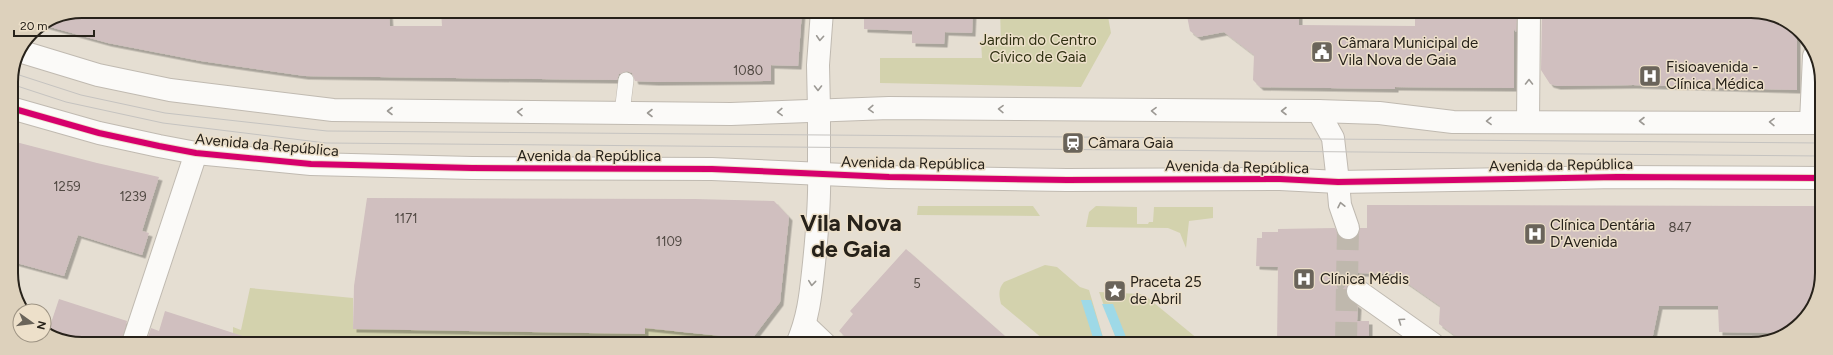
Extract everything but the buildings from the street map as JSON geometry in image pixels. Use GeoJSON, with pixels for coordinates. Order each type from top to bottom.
{"type":"FeatureCollection","features":[{"type":"Feature","properties":{"kind":"main road"},"geometry":{"type":"LineString","coordinates":[[801,335],[809,309],[820,211],[818,65],[821,18]]}},
{"type":"Feature","properties":{"kind":"main road"},"geometry":{"type":"LineString","coordinates":[[1528,121],[1529,18]]}},
{"type":"Feature","properties":{"kind":"main road"},"geometry":{"type":"LineString","coordinates":[[25,53],[98,76],[170,90],[333,110],[731,114],[901,108],[1318,111],[1379,113],[1453,122],[1815,122]]}},
{"type":"Feature","properties":{"kind":"main road"},"geometry":{"type":"LineString","coordinates":[[1815,77],[1815,89]]}},
{"type":"Feature","properties":{"kind":"main road","name":"Avenida da República"},"geometry":{"type":"LineString","coordinates":[[18,110],[99,134],[196,153],[311,164],[472,168],[712,169],[896,177],[1067,180],[1280,179],[1338,182],[1616,177],[1815,178]]}},
{"type":"Feature","properties":{"kind":"main road"},"geometry":{"type":"LineString","coordinates":[[1318,111],[1333,138],[1337,162],[1340,205],[1348,228]]}},
{"type":"Feature","properties":{"kind":"main road"},"geometry":{"type":"LineString","coordinates":[[135,337],[196,153]]}},
{"type":"Feature","properties":{"kind":"main road"},"geometry":{"type":"LineString","coordinates":[[1358,291],[1423,337]]}},
{"type":"Feature","properties":{"kind":"lane"},"geometry":{"type":"LineString","coordinates":[[622,113],[626,80]]}},
{"type":"Feature","properties":{"kind":"green space","name":"Jardim do Centro Cívico de Gaia"},"geometry":{"type":"Polygon","coordinates":[[[1000,18],[1108,18],[1111,33],[1081,87],[880,83],[880,58],[982,58],[981,41],[1001,42],[1000,18]]]}},
{"type":"Feature","properties":{"kind":"green space"},"geometry":{"type":"Polygon","coordinates":[[[918,206],[1033,206],[1040,216],[917,215],[918,206]]]}},
{"type":"Feature","properties":{"kind":"green space"},"geometry":{"type":"Polygon","coordinates":[[[1096,206],[1137,207],[1137,224],[1148,224],[1149,222],[1153,222],[1154,207],[1213,207],[1213,218],[1189,221],[1186,248],[1180,233],[1168,228],[1086,227],[1089,212],[1096,206]]]}},
{"type":"Feature","properties":{"kind":"green space"},"geometry":{"type":"Polygon","coordinates":[[[1045,265],[1057,267],[1080,287],[1089,290],[1103,337],[1041,337],[1001,304],[1000,292],[1004,282],[1045,265]]]}},
{"type":"Feature","properties":{"kind":"green space"},"geometry":{"type":"Polygon","coordinates":[[[250,288],[353,298],[353,329],[645,325],[679,332],[731,337],[233,337],[233,327],[241,330],[250,288]]]}},
{"type":"Feature","properties":{"kind":"green space"},"geometry":{"type":"Polygon","coordinates":[[[1099,292],[1140,294],[1148,298],[1195,337],[1115,337],[1099,292]]]}},
{"type":"Feature","properties":{"kind":"water"},"geometry":{"type":"Polygon","coordinates":[[[1081,300],[1091,300],[1103,337],[1093,337],[1081,300]]]}},
{"type":"Feature","properties":{"kind":"water"},"geometry":{"type":"Polygon","coordinates":[[[1102,304],[1113,304],[1126,337],[1116,337],[1102,304]]]}},
{"type":"Feature","properties":{"kind":"tunnel"},"geometry":{"type":"LineString","coordinates":[[1348,228],[1347,282],[1358,291]]}},
{"type":"Feature","properties":{"kind":"tunnel"},"geometry":{"type":"LineString","coordinates":[[1346,337],[1347,282]]}},
{"type":"Feature","properties":{"kind":"tram line"},"geometry":{"type":"LineString","coordinates":[[19,75],[81,95],[165,113],[327,131],[1815,143]]}},
{"type":"Feature","properties":{"kind":"tram line"},"geometry":{"type":"LineString","coordinates":[[18,86],[66,102],[163,123],[326,143],[1815,156]]}},
{"type":"Feature","properties":{"kind":"cycle path"},"geometry":{"type":"LineString","coordinates":[[18,110],[99,133],[196,153],[311,164],[472,168],[712,169],[889,177],[1067,180],[1280,179],[1338,182],[1617,177],[1815,178]]}},
{"type":"Feature","properties":{"kind":"place","name":"Câmara Municipal de Vila Nova de Gaia"},"geometry":{"type":"Point","coordinates":[1322,52]}},
{"type":"Feature","properties":{"kind":"place","name":"Fisioavenida - Clínica Médica"},"geometry":{"type":"Point","coordinates":[1650,76]}},
{"type":"Feature","properties":{"kind":"place","name":"Câmara Gaia"},"geometry":{"type":"Point","coordinates":[1073,143]}},
{"type":"Feature","properties":{"kind":"place","name":"Clínica Dentária D'Avenida"},"geometry":{"type":"Point","coordinates":[1535,234]}},
{"type":"Feature","properties":{"kind":"place","name":"Clínica Médis"},"geometry":{"type":"Point","coordinates":[1304,279]}},
{"type":"Feature","properties":{"kind":"place","name":"Praceta 25 de Abril"},"geometry":{"type":"Point","coordinates":[1115,291]}},
{"type":"Feature","properties":{"kind":"district","name":"Vila Nova de Gaia"},"geometry":{"type":"Point","coordinates":[851,236]}}]}
